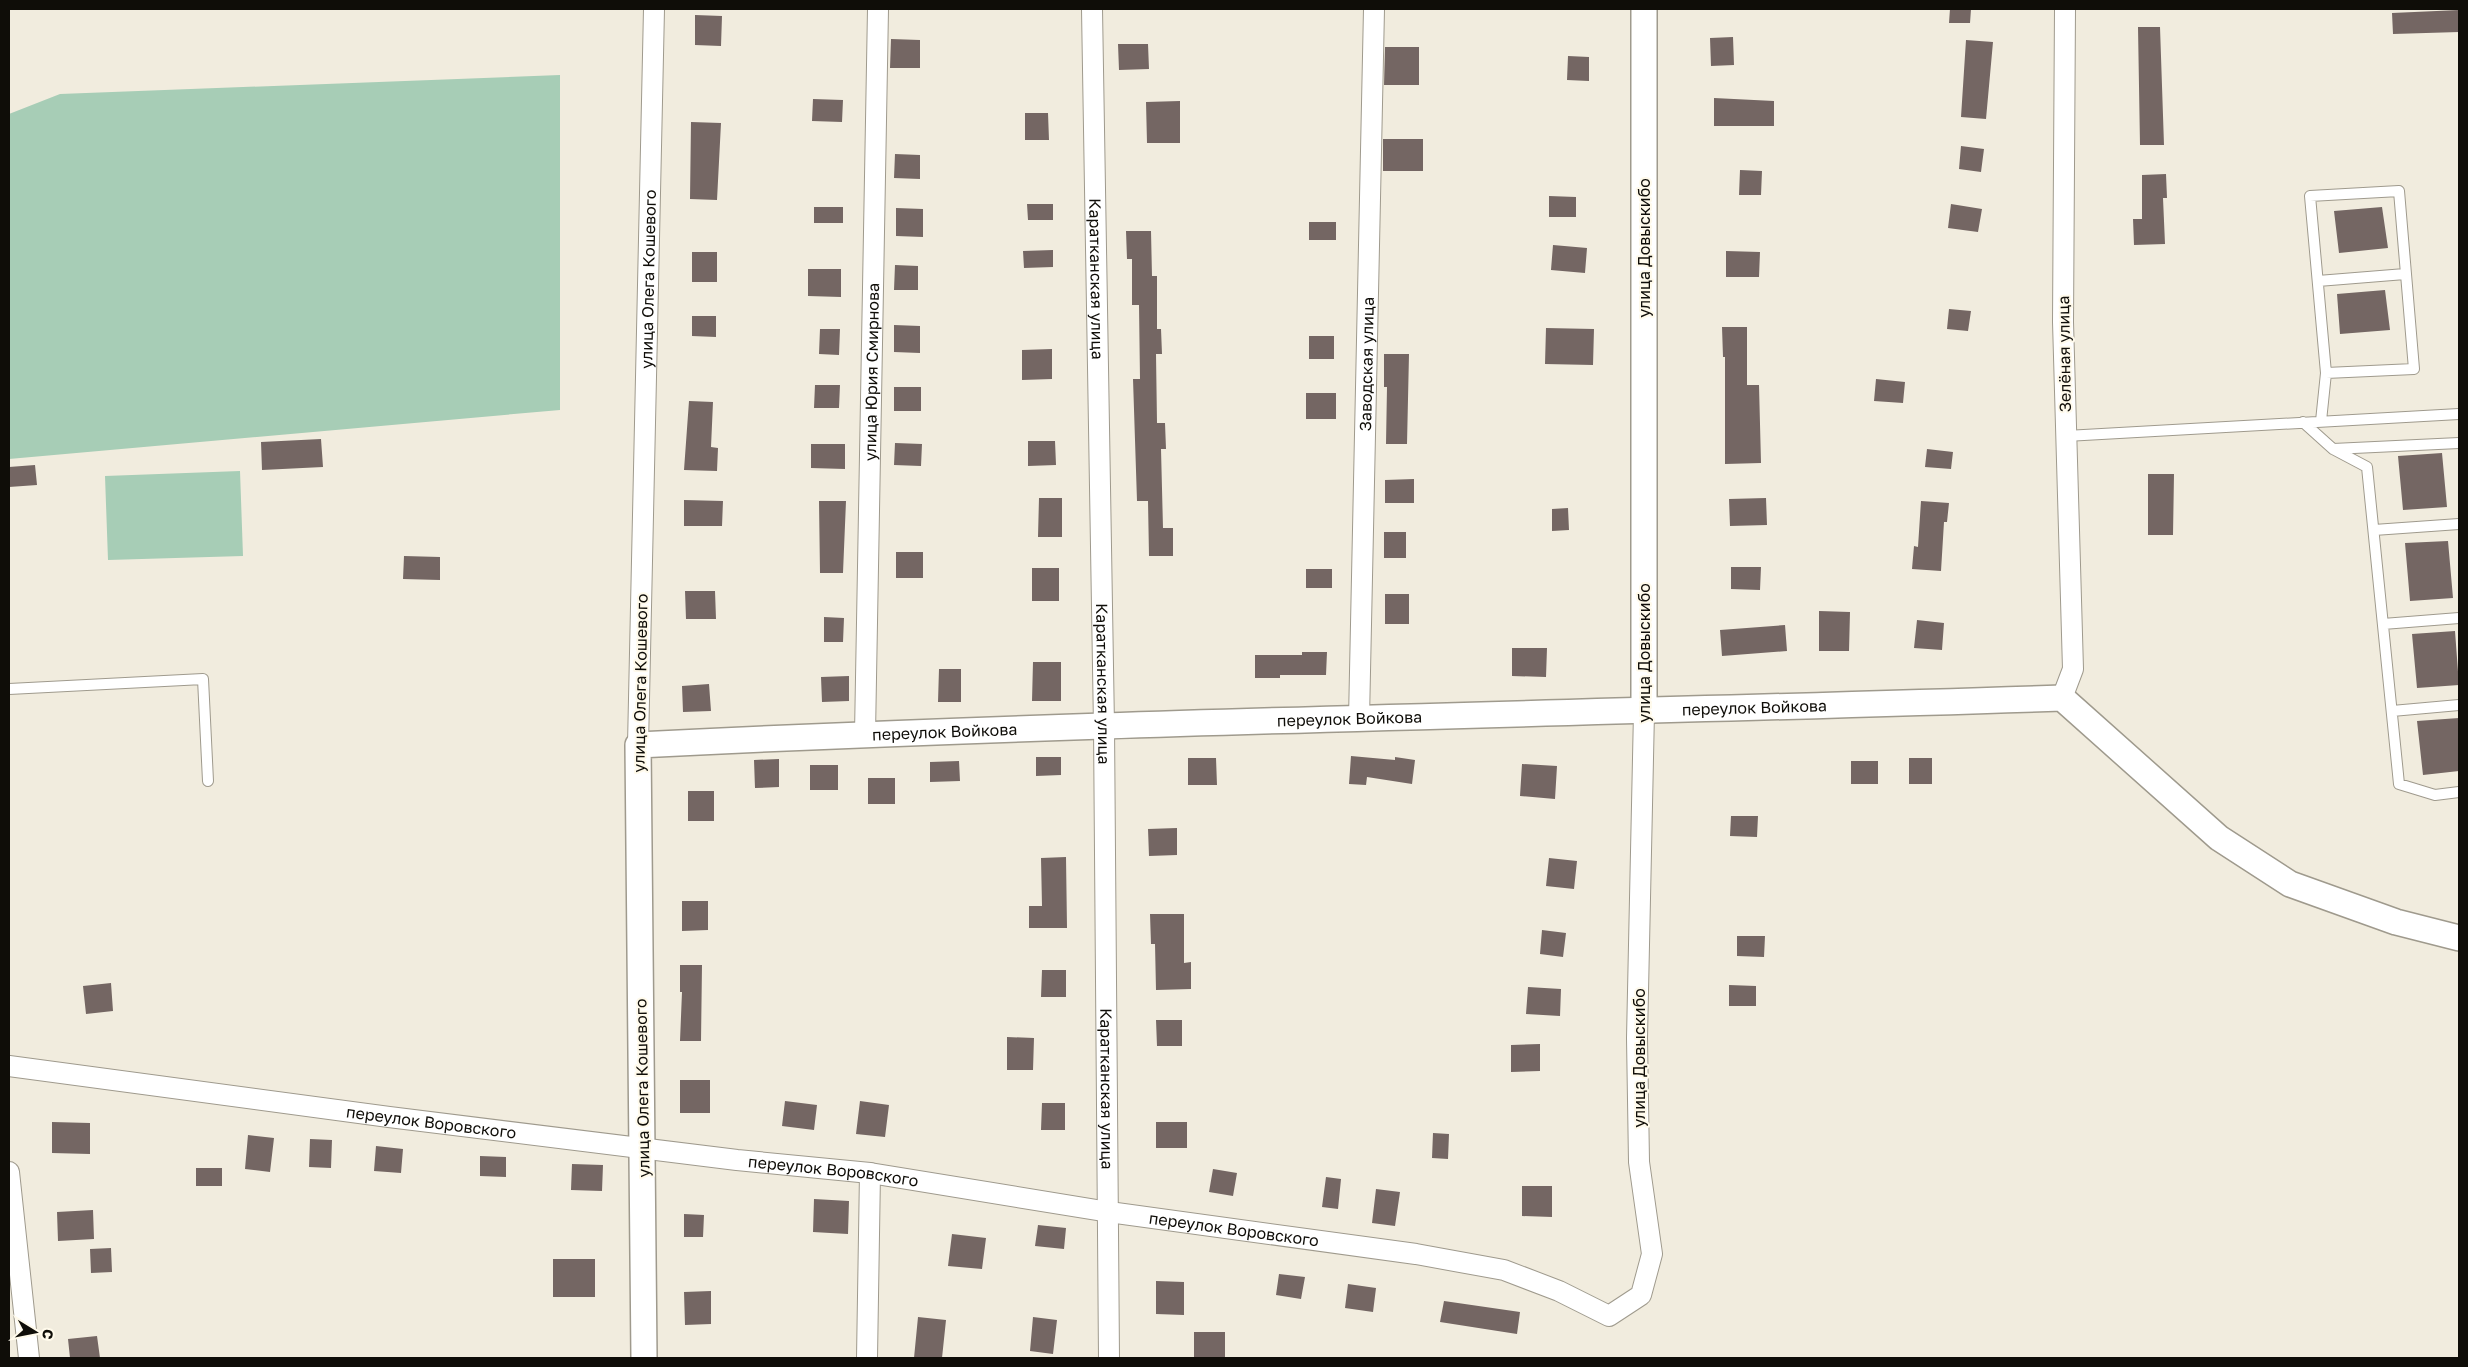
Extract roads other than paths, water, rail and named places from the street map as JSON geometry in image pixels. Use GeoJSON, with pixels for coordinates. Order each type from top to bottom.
{"type":"FeatureCollection","features":[{"type":"Feature","properties":{"kind":"street","name":"улица Олега Кошевого"},"geometry":{"type":"LineString","coordinates":[[644,1358],[638,745],[654,9]]}},
{"type":"Feature","properties":{"kind":"street","name":"улица Юрия Смирнова"},"geometry":{"type":"LineString","coordinates":[[865,734],[878,9]]}},
{"type":"Feature","properties":{"kind":"street","name":"Каратканская улица"},"geometry":{"type":"LineString","coordinates":[[1092,9],[1104,726],[1109,1358]]}},
{"type":"Feature","properties":{"kind":"street","name":"Заводская улица"},"geometry":{"type":"LineString","coordinates":[[1359,719],[1374,9]]}},
{"type":"Feature","properties":{"kind":"street","name":"улица Довыскибо"},"geometry":{"type":"LineString","coordinates":[[1641,1295],[1652,1254],[1639,1162],[1637,1038],[1644,712],[1644,9]]}},
{"type":"Feature","properties":{"kind":"street","name":"Зелёная улица"},"geometry":{"type":"LineString","coordinates":[[2062,698],[2074,669],[2063,322],[2065,9]]}},
{"type":"Feature","properties":{"kind":"street","name":"переулок Войкова"},"geometry":{"type":"LineString","coordinates":[[638,745],[865,734],[1104,726],[1644,712],[2062,698]]}},
{"type":"Feature","properties":{"kind":"street"},"geometry":{"type":"LineString","coordinates":[[2062,698],[2219,838],[2290,884],[2396,922],[2459,938]]}},
{"type":"Feature","properties":{"kind":"street","name":"переулок Воровского"},"geometry":{"type":"LineString","coordinates":[[9,1066],[379,1116],[870,1173],[1109,1212],[1416,1254],[1504,1270],[1559,1291],[1609,1316],[1641,1295]]}},
{"type":"Feature","properties":{"kind":"street"},"geometry":{"type":"LineString","coordinates":[[9,1172],[29,1358]]}},
{"type":"Feature","properties":{"kind":"street"},"geometry":{"type":"LineString","coordinates":[[867,1358],[870,1173]]}},
{"type":"Feature","properties":{"kind":"lane"},"geometry":{"type":"LineString","coordinates":[[2320,421],[2326,373],[2310,196],[2399,191],[2414,370],[2326,373]]}},
{"type":"Feature","properties":{"kind":"lane"},"geometry":{"type":"LineString","coordinates":[[2318,281],[2405,274]]}},
{"type":"Feature","properties":{"kind":"lane"},"geometry":{"type":"LineString","coordinates":[[2066,436],[2459,414]]}},
{"type":"Feature","properties":{"kind":"lane"},"geometry":{"type":"LineString","coordinates":[[2304,422],[2333,448],[2367,467],[2399,784],[2435,795],[2459,792]]}},
{"type":"Feature","properties":{"kind":"lane"},"geometry":{"type":"LineString","coordinates":[[2333,448],[2459,443]]}},
{"type":"Feature","properties":{"kind":"lane"},"geometry":{"type":"LineString","coordinates":[[2374,530],[2459,524]]}},
{"type":"Feature","properties":{"kind":"lane"},"geometry":{"type":"LineString","coordinates":[[2383,624],[2459,618]]}},
{"type":"Feature","properties":{"kind":"lane"},"geometry":{"type":"LineString","coordinates":[[9,689],[203,679],[208,781]]}},
{"type":"Feature","properties":{"kind":"lane"},"geometry":{"type":"LineString","coordinates":[[2392,711],[2459,705]]}}]}
